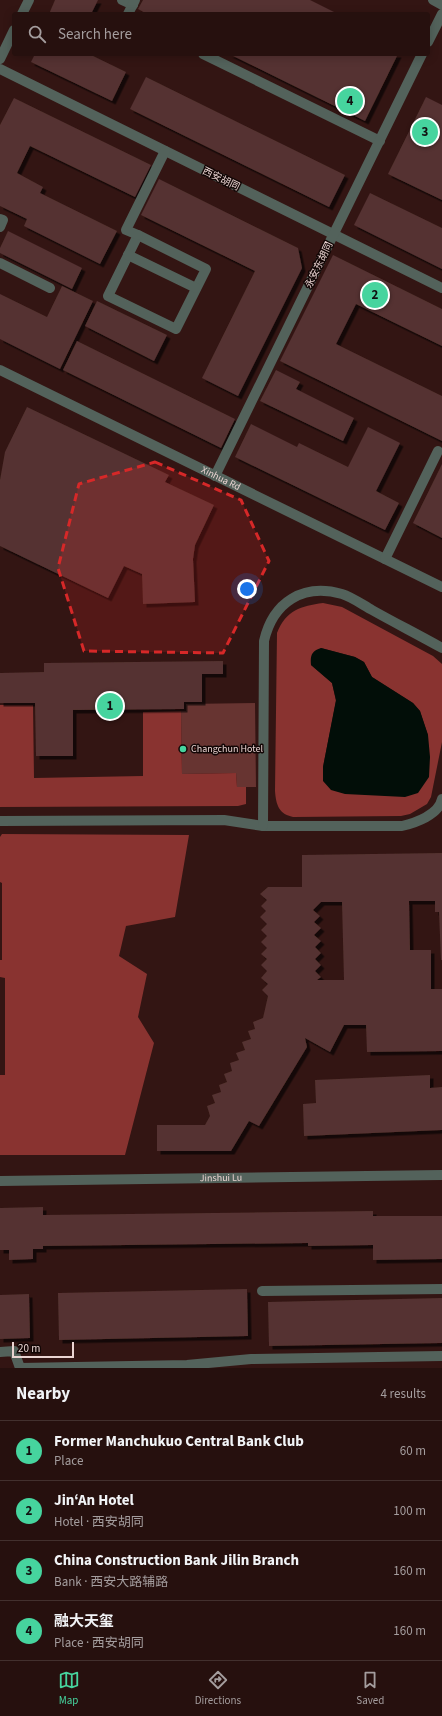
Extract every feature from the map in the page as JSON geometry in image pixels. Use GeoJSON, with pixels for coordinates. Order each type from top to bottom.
{"type":"FeatureCollection","features":[{"type":"Feature","properties":{"kind":"street"},"geometry":{"type":"LineString","coordinates":[[23,12],[29,0]]}},
{"type":"Feature","properties":{"kind":"street"},"geometry":{"type":"LineString","coordinates":[[122,0],[132,6]]}},
{"type":"Feature","properties":{"kind":"street"},"geometry":{"type":"LineString","coordinates":[[433,0],[442,5]]}},
{"type":"Feature","properties":{"kind":"street"},"geometry":{"type":"LineString","coordinates":[[430,38],[442,14]]}},
{"type":"Feature","properties":{"kind":"street"},"geometry":{"type":"LineString","coordinates":[[0,59],[12,34]]}},
{"type":"Feature","properties":{"kind":"street"},"geometry":{"type":"LineString","coordinates":[[207,56],[380,141]]}},
{"type":"Feature","properties":{"kind":"street","name":"永安东胡同"},"geometry":{"type":"LineString","coordinates":[[215,476],[421,56]]}},
{"type":"Feature","properties":{"kind":"street","name":"西安胡同"},"geometry":{"type":"LineString","coordinates":[[0,69],[442,288]]}},
{"type":"Feature","properties":{"kind":"street"},"geometry":{"type":"LineString","coordinates":[[138,235],[108,296],[176,329],[206,269],[138,235],[126,230],[165,151]]}},
{"type":"Feature","properties":{"kind":"street"},"geometry":{"type":"LineString","coordinates":[[0,219],[3,220],[0,227]]}},
{"type":"Feature","properties":{"kind":"street"},"geometry":{"type":"LineString","coordinates":[[128,255],[196,288]]}},
{"type":"Feature","properties":{"kind":"street"},"geometry":{"type":"LineString","coordinates":[[0,263],[50,288]]}},
{"type":"Feature","properties":{"kind":"street","name":"Xinhua Rd"},"geometry":{"type":"LineString","coordinates":[[0,370],[442,588]]}},
{"type":"Feature","properties":{"kind":"street"},"geometry":{"type":"LineString","coordinates":[[385,559],[438,451]]}},
{"type":"Feature","properties":{"kind":"street"},"geometry":{"type":"LineString","coordinates":[[263,826],[264,640],[267,628],[275,614],[286,602],[301,594],[322,591],[343,595],[442,648]]}},
{"type":"Feature","properties":{"kind":"street"},"geometry":{"type":"LineString","coordinates":[[0,821],[224,820],[263,826],[402,826],[414,824],[434,812],[441,803],[442,799]]}},
{"type":"Feature","properties":{"kind":"street","name":"Jinshui Lu"},"geometry":{"type":"LineString","coordinates":[[0,1181],[442,1175]]}},
{"type":"Feature","properties":{"kind":"street"},"geometry":{"type":"LineString","coordinates":[[262,1291],[442,1289]]}},
{"type":"Feature","properties":{"kind":"street"},"geometry":{"type":"LineString","coordinates":[[0,1352],[14,1352],[20,1368],[187,1365],[250,1359],[442,1356]]}},
{"type":"Feature","properties":{"kind":"highlighted area"},"geometry":{"type":"Polygon","coordinates":[[[155,462],[241,500],[269,561],[223,653],[84,651],[58,568],[79,484],[155,462]]]}},
{"type":"Feature","properties":{"kind":"shaded area"},"geometry":{"type":"Polygon","coordinates":[[[323,603],[342,607],[433,656],[442,664],[442,742],[431,797],[427,804],[410,814],[401,816],[293,817],[284,814],[277,805],[275,791],[277,633],[285,619],[295,610],[323,603]],[[321,648],[311,665],[332,683],[336,701],[323,767],[323,781],[428,735],[420,711],[413,703],[372,677],[364,662],[355,657],[321,648]]]}},
{"type":"Feature","properties":{"kind":"shaded area"},"geometry":{"type":"Polygon","coordinates":[[[321,648],[355,657],[364,662],[372,677],[413,703],[420,711],[428,735],[430,757],[429,777],[418,793],[405,797],[345,794],[331,790],[323,781],[323,767],[336,700],[332,683],[311,665],[312,654],[321,648]]]}},
{"type":"Feature","properties":{"kind":"shaded area"},"geometry":{"type":"Polygon","coordinates":[[[255,703],[256,787],[237,787],[236,773],[182,774],[181,711],[186,711],[186,704],[255,703]]]}},
{"type":"Feature","properties":{"kind":"shaded area"},"geometry":{"type":"Polygon","coordinates":[[[0,705],[33,705],[34,778],[143,776],[143,712],[181,711],[182,774],[236,773],[237,787],[246,787],[246,804],[238,806],[0,807],[0,705]]]}},
{"type":"Feature","properties":{"kind":"shaded area"},"geometry":{"type":"Polygon","coordinates":[[[2,834],[189,835],[175,917],[126,926],[119,956],[147,974],[138,1017],[154,1043],[125,1155],[0,1155],[0,1075],[5,1075],[5,978],[0,977],[0,960],[2,960],[2,883],[0,882],[0,837],[2,834]]]}},
{"type":"Feature","properties":{"kind":"building"},"geometry":{"type":"Polygon","coordinates":[[[55,0],[98,0],[92,12],[50,12],[55,0]]]}},
{"type":"Feature","properties":{"kind":"building"},"geometry":{"type":"Polygon","coordinates":[[[143,0],[310,0],[334,12],[143,12],[138,9],[143,0]]]}},
{"type":"Feature","properties":{"kind":"building"},"geometry":{"type":"Polygon","coordinates":[[[34,56],[93,56],[126,72],[112,101],[31,62],[34,56]]]}},
{"type":"Feature","properties":{"kind":"building"},"geometry":{"type":"Polygon","coordinates":[[[233,56],[397,56],[365,121],[233,56]]]}},
{"type":"Feature","properties":{"kind":"building"},"geometry":{"type":"Polygon","coordinates":[[[146,77],[345,175],[329,207],[130,109],[146,77]]]}},
{"type":"Feature","properties":{"kind":"building"},"geometry":{"type":"Polygon","coordinates":[[[426,97],[442,105],[442,200],[388,174],[426,97]]]}},
{"type":"Feature","properties":{"kind":"building"},"geometry":{"type":"Polygon","coordinates":[[[14,98],[151,165],[135,197],[30,146],[17,173],[43,187],[40,193],[117,231],[100,264],[24,226],[27,219],[0,206],[0,125],[14,98]]]}},
{"type":"Feature","properties":{"kind":"building"},"geometry":{"type":"Polygon","coordinates":[[[159,179],[298,248],[302,268],[238,396],[202,378],[255,271],[141,215],[159,179]]]}},
{"type":"Feature","properties":{"kind":"building"},"geometry":{"type":"Polygon","coordinates":[[[370,193],[442,228],[442,269],[354,225],[370,193]]]}},
{"type":"Feature","properties":{"kind":"building"},"geometry":{"type":"Polygon","coordinates":[[[8,231],[82,268],[72,289],[0,253],[0,248],[8,231]]]}},
{"type":"Feature","properties":{"kind":"building"},"geometry":{"type":"Polygon","coordinates":[[[333,255],[442,309],[442,346],[356,304],[336,344],[442,396],[442,441],[280,361],[333,255]]]}},
{"type":"Feature","properties":{"kind":"building"},"geometry":{"type":"Polygon","coordinates":[[[62,286],[93,301],[60,369],[0,339],[0,294],[47,317],[62,286]]]}},
{"type":"Feature","properties":{"kind":"building"},"geometry":{"type":"Polygon","coordinates":[[[97,301],[167,335],[154,361],[85,326],[97,301]]]}},
{"type":"Feature","properties":{"kind":"building"},"geometry":{"type":"Polygon","coordinates":[[[77,341],[235,419],[221,448],[63,370],[77,341]]]}},
{"type":"Feature","properties":{"kind":"building"},"geometry":{"type":"Polygon","coordinates":[[[276,370],[300,382],[296,389],[354,418],[343,441],[260,401],[276,370]]]}},
{"type":"Feature","properties":{"kind":"building"},"geometry":{"type":"Polygon","coordinates":[[[27,407],[169,475],[165,482],[214,505],[195,545],[193,559],[195,602],[143,604],[142,574],[124,566],[108,598],[0,546],[0,480],[5,452],[27,407]]]}},
{"type":"Feature","properties":{"kind":"building"},"geometry":{"type":"Polygon","coordinates":[[[251,424],[297,447],[299,443],[348,467],[368,427],[400,443],[376,491],[399,503],[385,530],[235,457],[251,424]]]}},
{"type":"Feature","properties":{"kind":"building"},"geometry":{"type":"Polygon","coordinates":[[[442,464],[442,538],[413,523],[442,464]]]}},
{"type":"Feature","properties":{"kind":"building"},"geometry":{"type":"Polygon","coordinates":[[[223,661],[223,674],[202,674],[202,702],[184,702],[184,709],[73,710],[73,756],[36,756],[35,703],[0,703],[0,673],[44,672],[44,663],[223,661]]]}},
{"type":"Feature","properties":{"kind":"building"},"geometry":{"type":"Polygon","coordinates":[[[442,853],[442,960],[439,912],[435,912],[435,901],[409,901],[410,950],[431,950],[431,989],[442,989],[442,1051],[367,1052],[366,1025],[344,1025],[330,1052],[305,1038],[307,1047],[259,1126],[249,1121],[231,1151],[157,1151],[157,1125],[205,1125],[210,1116],[207,1106],[215,1103],[212,1095],[221,1092],[219,1085],[227,1082],[224,1074],[232,1071],[230,1063],[239,1060],[236,1053],[245,1050],[242,1042],[251,1039],[248,1031],[255,1029],[253,1022],[263,1018],[268,996],[262,990],[268,984],[261,978],[267,971],[261,965],[267,959],[261,954],[267,948],[261,942],[267,936],[261,930],[267,924],[260,917],[266,911],[261,906],[267,900],[260,894],[268,887],[302,887],[302,855],[442,853]],[[321,902],[313,910],[320,916],[314,922],[321,928],[314,935],[321,941],[315,947],[321,953],[315,959],[321,965],[315,971],[321,977],[317,980],[344,980],[342,902],[321,902]]]}},
{"type":"Feature","properties":{"kind":"building"},"geometry":{"type":"Polygon","coordinates":[[[430,1075],[430,1088],[442,1087],[442,1130],[304,1136],[303,1104],[316,1103],[315,1080],[430,1075]]]}},
{"type":"Feature","properties":{"kind":"building"},"geometry":{"type":"Polygon","coordinates":[[[43,1207],[43,1215],[373,1211],[373,1216],[442,1216],[442,1259],[373,1260],[373,1245],[308,1246],[308,1243],[43,1246],[43,1249],[33,1249],[33,1259],[9,1260],[9,1250],[0,1250],[0,1208],[43,1207]]]}},
{"type":"Feature","properties":{"kind":"building"},"geometry":{"type":"Polygon","coordinates":[[[247,1289],[248,1336],[59,1340],[58,1293],[247,1289]]]}},
{"type":"Feature","properties":{"kind":"building"},"geometry":{"type":"Polygon","coordinates":[[[29,1294],[30,1338],[0,1339],[0,1295],[29,1294]]]}},
{"type":"Feature","properties":{"kind":"building"},"geometry":{"type":"Polygon","coordinates":[[[442,1298],[442,1343],[269,1346],[268,1302],[442,1298]]]}},
{"type":"Feature","properties":{"kind":"place","name":"融大天玺"},"geometry":{"type":"Point","coordinates":[350,101]}},
{"type":"Feature","properties":{"kind":"place","name":"China Construction Bank Jilin Branch"},"geometry":{"type":"Point","coordinates":[425,132]}},
{"type":"Feature","properties":{"kind":"place","name":"Jin‘An Hotel"},"geometry":{"type":"Point","coordinates":[375,295]}},
{"type":"Feature","properties":{"kind":"place","name":"Former Manchukuo Central Bank Club"},"geometry":{"type":"Point","coordinates":[110,706]}},
{"type":"Feature","properties":{"kind":"place","name":"Changchun Hotel"},"geometry":{"type":"Point","coordinates":[183,749]}}]}
